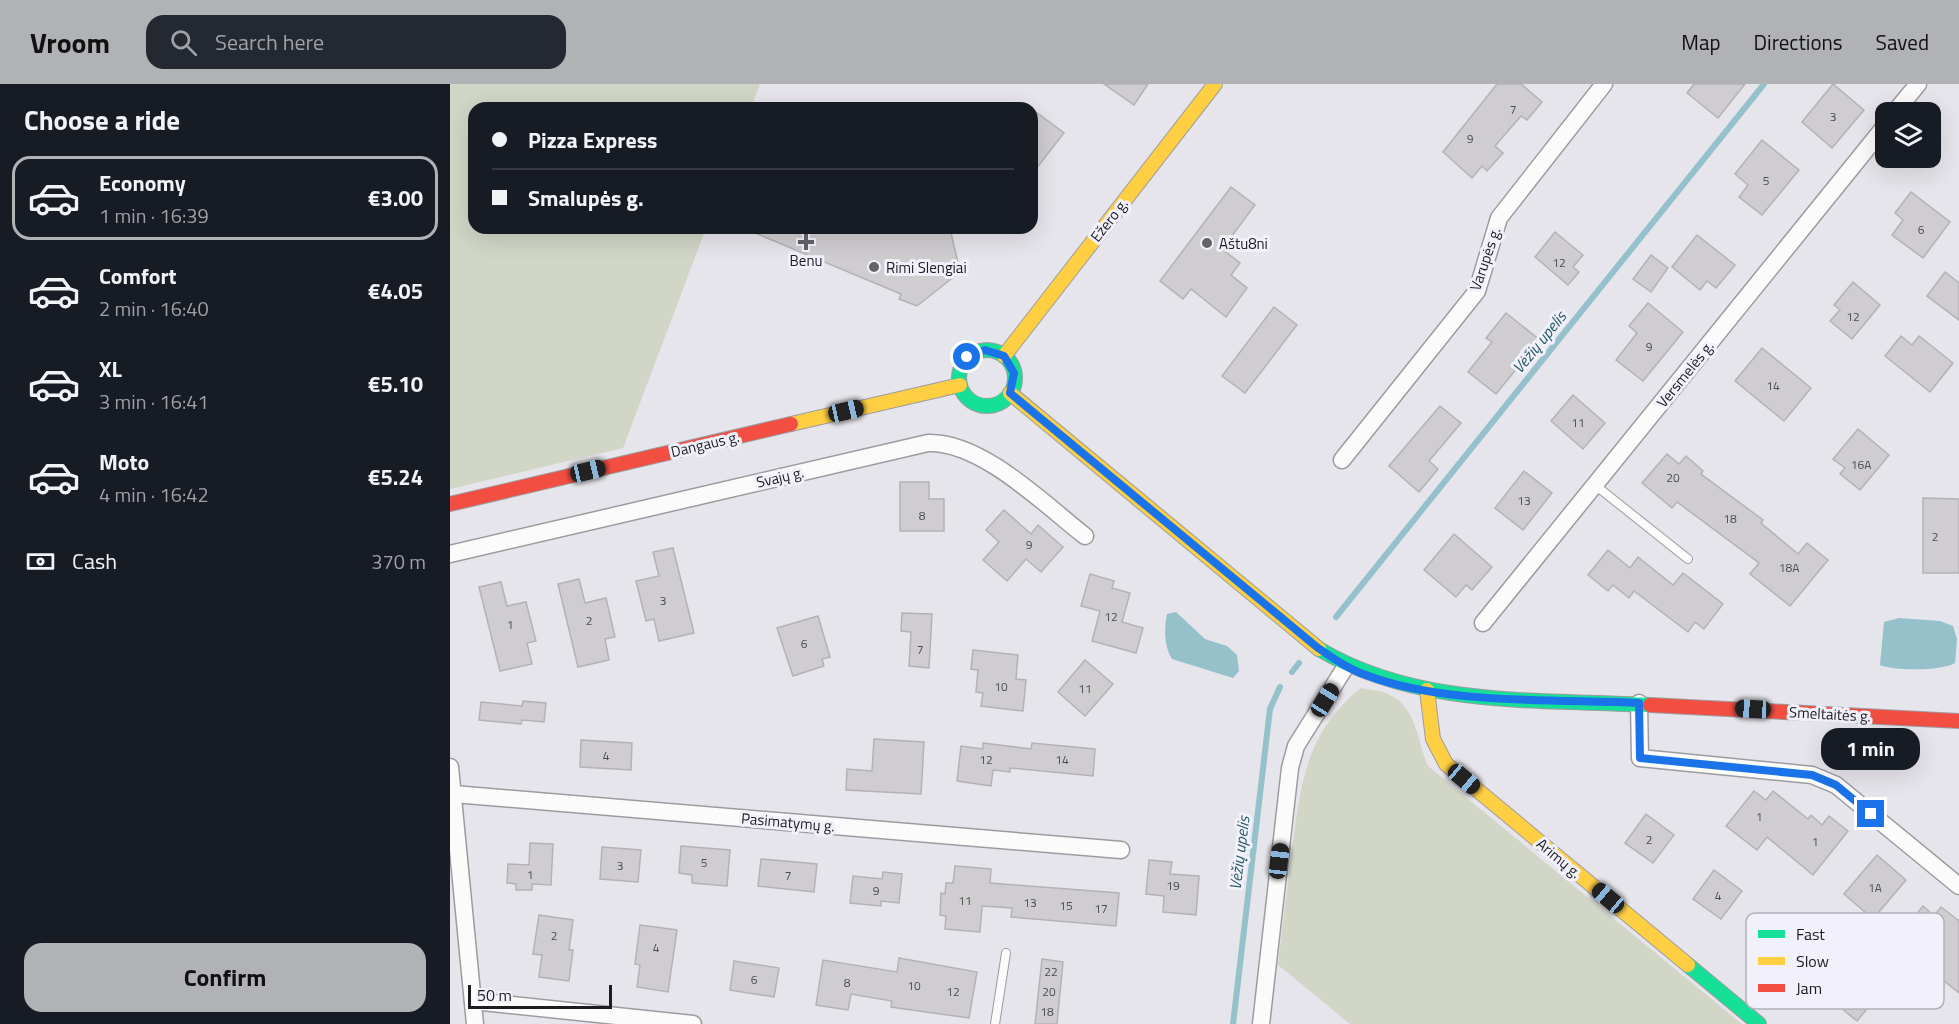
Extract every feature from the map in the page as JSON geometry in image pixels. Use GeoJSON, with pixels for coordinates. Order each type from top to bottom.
{"type":"FeatureCollection","features":[{"type":"Feature","properties":{"kind":"main road","name":"Ežero g."},"geometry":{"type":"LineString","coordinates":[[1004,356],[1215,84]]}},
{"type":"Feature","properties":{"kind":"main road"},"geometry":{"type":"LineString","coordinates":[[985,350],[1004,356],[1014,373],[1010,393],[993,405],[982,405],[964,395],[960,385],[961,366],[975,352],[985,350]]}},
{"type":"Feature","properties":{"kind":"main road","name":"Dangaus g."},"geometry":{"type":"LineString","coordinates":[[450,504],[960,385]]}},
{"type":"Feature","properties":{"kind":"main road","name":"Smeltaitės g."},"geometry":{"type":"LineString","coordinates":[[1010,393],[1318,648],[1367,676],[1427,690],[1467,695],[1959,721]]}},
{"type":"Feature","properties":{"kind":"main road","name":"Arimų g."},"geometry":{"type":"LineString","coordinates":[[1427,690],[1432,734],[1440,757],[1446,764],[1760,1024]]}},
{"type":"Feature","properties":{"kind":"street","name":"Varupės g."},"geometry":{"type":"LineString","coordinates":[[1342,460],[1477,291],[1499,218],[1604,84]]}},
{"type":"Feature","properties":{"kind":"street"},"geometry":{"type":"LineString","coordinates":[[1903,102],[1918,84]]}},
{"type":"Feature","properties":{"kind":"street","name":"Versmelės g."},"geometry":{"type":"LineString","coordinates":[[1483,623],[1875,138]]}},
{"type":"Feature","properties":{"kind":"street","name":"Svajų g."},"geometry":{"type":"LineString","coordinates":[[450,554],[928,443],[943,442],[964,448],[985,459],[1085,536]]}},
{"type":"Feature","properties":{"kind":"street"},"geometry":{"type":"LineString","coordinates":[[1261,1024],[1290,768],[1296,746],[1346,666]]}},
{"type":"Feature","properties":{"kind":"street"},"geometry":{"type":"LineString","coordinates":[[1639,703],[1640,758],[1812,775],[1836,785],[1959,885]]}},
{"type":"Feature","properties":{"kind":"street"},"geometry":{"type":"LineString","coordinates":[[450,767],[475,1024]]}},
{"type":"Feature","properties":{"kind":"street","name":"Pasimatymų g."},"geometry":{"type":"LineString","coordinates":[[454,794],[1121,850]]}},
{"type":"Feature","properties":{"kind":"street"},"geometry":{"type":"LineString","coordinates":[[473,1000],[693,1024]]}},
{"type":"Feature","properties":{"kind":"lane"},"geometry":{"type":"LineString","coordinates":[[1595,485],[1688,559]]}},
{"type":"Feature","properties":{"kind":"lane"},"geometry":{"type":"LineString","coordinates":[[995,1024],[1006,953]]}},
{"type":"Feature","properties":{"kind":"green space"},"geometry":{"type":"Polygon","coordinates":[[[450,84],[760,84],[753,102],[468,102],[468,234],[704,234],[623,448],[450,489],[450,84]]]}},
{"type":"Feature","properties":{"kind":"green space"},"geometry":{"type":"Polygon","coordinates":[[[1361,688],[1385,693],[1398,700],[1405,707],[1415,725],[1428,766],[1742,1024],[1350,1024],[1278,965],[1298,808],[1308,764],[1327,724],[1342,705],[1361,688]]]}},
{"type":"Feature","properties":{"kind":"water"},"geometry":{"type":"Polygon","coordinates":[[[1176,612],[1205,639],[1227,646],[1237,655],[1239,671],[1233,678],[1172,659],[1166,643],[1165,626],[1167,614],[1176,612]]]}},
{"type":"Feature","properties":{"kind":"water"},"geometry":{"type":"Polygon","coordinates":[[[1899,618],[1940,621],[1953,626],[1957,639],[1955,663],[1940,668],[1918,669],[1880,665],[1884,622],[1899,618]]]}},
{"type":"Feature","properties":{"kind":"building"},"geometry":{"type":"Polygon","coordinates":[[[1104,84],[1148,84],[1134,105],[1104,84]]]}},
{"type":"Feature","properties":{"kind":"building"},"geometry":{"type":"Polygon","coordinates":[[[1497,84],[1521,84],[1542,102],[1527,120],[1521,116],[1495,146],[1503,153],[1487,171],[1482,166],[1472,178],[1443,152],[1497,84]]]}},
{"type":"Feature","properties":{"kind":"building"},"geometry":{"type":"Polygon","coordinates":[[[1694,84],[1745,84],[1718,118],[1687,93],[1694,84]]]}},
{"type":"Feature","properties":{"kind":"building"},"geometry":{"type":"Polygon","coordinates":[[[1833,84],[1864,110],[1832,148],[1802,122],[1833,84]]]}},
{"type":"Feature","properties":{"kind":"building"},"geometry":{"type":"Polygon","coordinates":[[[1038,114],[1064,133],[1038,166],[1038,114]]]}},
{"type":"Feature","properties":{"kind":"building"},"geometry":{"type":"Polygon","coordinates":[[[1762,140],[1799,170],[1762,215],[1739,197],[1748,185],[1735,174],[1762,140]]]}},
{"type":"Feature","properties":{"kind":"building","name":"Aštu8ni"},"geometry":{"type":"Polygon","coordinates":[[[1231,187],[1255,205],[1222,249],[1240,263],[1231,275],[1247,288],[1226,317],[1191,289],[1183,299],[1160,281],[1231,187]]]}},
{"type":"Feature","properties":{"kind":"building"},"geometry":{"type":"Polygon","coordinates":[[[1911,192],[1950,222],[1923,258],[1892,235],[1903,220],[1895,213],[1911,192]]]}},
{"type":"Feature","properties":{"kind":"building"},"geometry":{"type":"Polygon","coordinates":[[[1555,232],[1583,255],[1573,267],[1579,272],[1568,285],[1535,257],[1555,232]]]}},
{"type":"Feature","properties":{"kind":"building","name":"Rimi Slengiai"},"geometry":{"type":"Polygon","coordinates":[[[757,234],[951,234],[960,272],[917,306],[899,299],[901,294],[757,234]]]}},
{"type":"Feature","properties":{"kind":"building"},"geometry":{"type":"Polygon","coordinates":[[[1697,235],[1735,265],[1716,288],[1707,281],[1700,290],[1672,267],[1697,235]]]}},
{"type":"Feature","properties":{"kind":"building"},"geometry":{"type":"Polygon","coordinates":[[[1651,255],[1668,268],[1651,292],[1633,279],[1651,255]]]}},
{"type":"Feature","properties":{"kind":"building"},"geometry":{"type":"Polygon","coordinates":[[[1945,272],[1959,283],[1959,320],[1927,296],[1945,272]]]}},
{"type":"Feature","properties":{"kind":"building"},"geometry":{"type":"Polygon","coordinates":[[[1853,282],[1880,305],[1852,339],[1830,321],[1840,310],[1834,305],[1853,282]]]}},
{"type":"Feature","properties":{"kind":"building"},"geometry":{"type":"Polygon","coordinates":[[[1648,303],[1683,332],[1643,381],[1616,360],[1637,333],[1629,326],[1648,303]]]}},
{"type":"Feature","properties":{"kind":"building"},"geometry":{"type":"Polygon","coordinates":[[[1274,307],[1297,325],[1245,393],[1222,376],[1274,307]]]}},
{"type":"Feature","properties":{"kind":"building"},"geometry":{"type":"Polygon","coordinates":[[[1506,313],[1540,340],[1496,394],[1468,372],[1492,342],[1486,338],[1506,313]]]}},
{"type":"Feature","properties":{"kind":"building"},"geometry":{"type":"Polygon","coordinates":[[[1901,336],[1912,345],[1919,336],[1953,363],[1930,392],[1885,356],[1901,336]]]}},
{"type":"Feature","properties":{"kind":"building"},"geometry":{"type":"Polygon","coordinates":[[[1762,348],[1811,388],[1784,421],[1735,381],[1762,348]]]}},
{"type":"Feature","properties":{"kind":"building"},"geometry":{"type":"Polygon","coordinates":[[[1573,395],[1605,423],[1583,449],[1551,421],[1573,395]]]}},
{"type":"Feature","properties":{"kind":"building"},"geometry":{"type":"Polygon","coordinates":[[[1440,406],[1461,423],[1429,461],[1438,469],[1419,492],[1389,466],[1440,406]]]}},
{"type":"Feature","properties":{"kind":"building"},"geometry":{"type":"Polygon","coordinates":[[[1858,429],[1889,455],[1860,490],[1840,474],[1845,468],[1833,459],[1858,429]]]}},
{"type":"Feature","properties":{"kind":"building"},"geometry":{"type":"Polygon","coordinates":[[[1667,454],[1679,464],[1686,456],[1703,471],[1701,474],[1763,520],[1761,523],[1798,554],[1807,543],[1828,560],[1790,606],[1750,574],[1759,563],[1677,502],[1672,508],[1642,483],[1667,454]]]}},
{"type":"Feature","properties":{"kind":"building"},"geometry":{"type":"Polygon","coordinates":[[[1524,471],[1552,493],[1523,530],[1495,508],[1524,471]]]}},
{"type":"Feature","properties":{"kind":"building"},"geometry":{"type":"Polygon","coordinates":[[[900,482],[929,482],[929,499],[944,499],[944,531],[900,531],[900,482]]]}},
{"type":"Feature","properties":{"kind":"building"},"geometry":{"type":"Polygon","coordinates":[[[1923,498],[1959,499],[1959,573],[1923,573],[1923,498]]]}},
{"type":"Feature","properties":{"kind":"building"},"geometry":{"type":"Polygon","coordinates":[[[1004,510],[1031,534],[1038,525],[1063,547],[1041,572],[1026,559],[1007,581],[983,560],[999,542],[986,530],[1004,510]]]}},
{"type":"Feature","properties":{"kind":"building"},"geometry":{"type":"Polygon","coordinates":[[[1454,534],[1492,567],[1472,590],[1466,585],[1456,597],[1424,570],[1454,534]]]}},
{"type":"Feature","properties":{"kind":"building"},"geometry":{"type":"Polygon","coordinates":[[[673,548],[694,633],[659,641],[654,619],[646,621],[636,581],[659,576],[653,552],[673,548]]]}},
{"type":"Feature","properties":{"kind":"building"},"geometry":{"type":"Polygon","coordinates":[[[1608,550],[1630,568],[1638,557],[1673,585],[1683,573],[1723,604],[1704,629],[1695,622],[1688,632],[1634,591],[1629,598],[1613,585],[1608,591],[1588,575],[1608,550]]]}},
{"type":"Feature","properties":{"kind":"building"},"geometry":{"type":"Polygon","coordinates":[[[1090,574],[1114,581],[1112,588],[1130,593],[1122,622],[1143,628],[1136,653],[1092,641],[1100,611],[1081,606],[1090,574]]]}},
{"type":"Feature","properties":{"kind":"building"},"geometry":{"type":"Polygon","coordinates":[[[579,579],[585,603],[606,598],[615,637],[605,639],[609,660],[578,667],[558,584],[579,579]]]}},
{"type":"Feature","properties":{"kind":"building"},"geometry":{"type":"Polygon","coordinates":[[[501,582],[507,606],[526,602],[536,641],[527,643],[532,664],[500,671],[479,587],[501,582]]]}},
{"type":"Feature","properties":{"kind":"building"},"geometry":{"type":"Polygon","coordinates":[[[902,613],[932,614],[929,668],[909,666],[911,632],[901,631],[902,613]]]}},
{"type":"Feature","properties":{"kind":"building"},"geometry":{"type":"Polygon","coordinates":[[[818,616],[830,657],[822,659],[824,666],[793,676],[777,628],[818,616]]]}},
{"type":"Feature","properties":{"kind":"building"},"geometry":{"type":"Polygon","coordinates":[[[973,650],[1018,655],[1016,679],[1026,680],[1023,711],[981,706],[983,693],[976,692],[978,670],[971,669],[973,650]]]}},
{"type":"Feature","properties":{"kind":"building"},"geometry":{"type":"Polygon","coordinates":[[[1085,660],[1113,684],[1085,716],[1058,692],[1085,660]]]}},
{"type":"Feature","properties":{"kind":"building"},"geometry":{"type":"Polygon","coordinates":[[[523,701],[546,703],[544,722],[522,720],[521,724],[479,720],[481,702],[522,706],[523,701]]]}},
{"type":"Feature","properties":{"kind":"building"},"geometry":{"type":"Polygon","coordinates":[[[874,739],[924,742],[921,794],[846,790],[847,769],[872,771],[874,739]]]}},
{"type":"Feature","properties":{"kind":"building"},"geometry":{"type":"Polygon","coordinates":[[[581,740],[632,743],[631,770],[580,767],[581,740]]]}},
{"type":"Feature","properties":{"kind":"building"},"geometry":{"type":"Polygon","coordinates":[[[983,743],[1031,749],[1032,743],[1095,749],[1093,776],[1010,768],[1010,772],[993,770],[991,786],[957,781],[961,746],[983,749],[983,743]]]}},
{"type":"Feature","properties":{"kind":"building"},"geometry":{"type":"Polygon","coordinates":[[[1754,791],[1766,800],[1773,791],[1808,819],[1811,815],[1822,825],[1829,816],[1848,831],[1813,875],[1767,837],[1757,850],[1726,826],[1754,791]]]}},
{"type":"Feature","properties":{"kind":"building"},"geometry":{"type":"Polygon","coordinates":[[[1646,814],[1674,835],[1653,863],[1625,843],[1646,814]]]}},
{"type":"Feature","properties":{"kind":"building"},"geometry":{"type":"Polygon","coordinates":[[[530,843],[553,844],[551,885],[532,884],[532,890],[516,890],[516,884],[507,883],[508,864],[529,865],[530,843]]]}},
{"type":"Feature","properties":{"kind":"building"},"geometry":{"type":"Polygon","coordinates":[[[681,846],[730,850],[727,886],[692,883],[692,875],[679,873],[681,846]]]}},
{"type":"Feature","properties":{"kind":"building"},"geometry":{"type":"Polygon","coordinates":[[[602,847],[641,850],[638,882],[600,879],[602,847]]]}},
{"type":"Feature","properties":{"kind":"building"},"geometry":{"type":"Polygon","coordinates":[[[1877,855],[1906,880],[1878,913],[1866,913],[1844,894],[1877,855]]]}},
{"type":"Feature","properties":{"kind":"building"},"geometry":{"type":"Polygon","coordinates":[[[761,859],[817,864],[814,892],[758,886],[761,859]]]}},
{"type":"Feature","properties":{"kind":"building"},"geometry":{"type":"Polygon","coordinates":[[[1149,860],[1172,862],[1170,874],[1199,876],[1196,915],[1163,912],[1164,896],[1146,894],[1149,860]]]}},
{"type":"Feature","properties":{"kind":"building"},"geometry":{"type":"Polygon","coordinates":[[[955,866],[991,869],[990,883],[1119,893],[1116,926],[1011,917],[1012,908],[982,906],[980,932],[945,929],[946,916],[940,915],[941,893],[945,894],[946,883],[953,883],[955,866]]]}},
{"type":"Feature","properties":{"kind":"building"},"geometry":{"type":"Polygon","coordinates":[[[1714,870],[1742,891],[1721,919],[1693,899],[1714,870]]]}},
{"type":"Feature","properties":{"kind":"building"},"geometry":{"type":"Polygon","coordinates":[[[883,872],[902,874],[899,903],[881,901],[881,906],[850,903],[853,876],[882,879],[883,872]]]}},
{"type":"Feature","properties":{"kind":"building"},"geometry":{"type":"Polygon","coordinates":[[[1923,906],[1931,913],[1917,913],[1923,906]]]}},
{"type":"Feature","properties":{"kind":"building"},"geometry":{"type":"Polygon","coordinates":[[[1941,907],[1959,921],[1959,993],[1944,981],[1944,913],[1936,913],[1941,907]]]}},
{"type":"Feature","properties":{"kind":"building"},"geometry":{"type":"Polygon","coordinates":[[[539,915],[573,920],[569,950],[573,950],[569,981],[539,977],[542,955],[533,954],[539,915]]]}},
{"type":"Feature","properties":{"kind":"building"},"geometry":{"type":"Polygon","coordinates":[[[640,925],[677,930],[668,992],[637,987],[640,965],[635,964],[640,925]]]}},
{"type":"Feature","properties":{"kind":"building"},"geometry":{"type":"Polygon","coordinates":[[[899,958],[977,972],[969,1018],[891,1007],[892,1001],[851,994],[848,1010],[816,1005],[823,960],[897,972],[899,958]]]}},
{"type":"Feature","properties":{"kind":"building"},"geometry":{"type":"Polygon","coordinates":[[[1042,959],[1063,962],[1057,1024],[1035,1024],[1042,959]]]}},
{"type":"Feature","properties":{"kind":"building"},"geometry":{"type":"Polygon","coordinates":[[[734,961],[779,968],[774,997],[730,990],[734,961]]]}},
{"type":"Feature","properties":{"kind":"building"},"geometry":{"type":"Polygon","coordinates":[[[1842,1009],[1867,1009],[1857,1021],[1842,1009]]]}},
{"type":"Feature","properties":{"kind":"waterway","name":"Vėžių upelis"},"geometry":{"type":"LineString","coordinates":[[1336,617],[1764,84]]}},
{"type":"Feature","properties":{"kind":"waterway","name":"Vėžių upelis"},"geometry":{"type":"LineString","coordinates":[[1292,672],[1299,663]]}},
{"type":"Feature","properties":{"kind":"waterway","name":"Vėžių upelis"},"geometry":{"type":"LineString","coordinates":[[1233,1024],[1270,709],[1280,687]]}},
{"type":"Feature","properties":{"kind":"traffic: fast"},"geometry":{"type":"LineString","coordinates":[[987,350],[998,352],[1007,358],[1013,367],[1015,378],[1013,389],[1007,398],[998,404],[987,406],[976,404],[967,398],[961,389],[959,378],[961,367],[967,358],[976,352],[987,350]]}},
{"type":"Feature","properties":{"kind":"traffic: fast"},"geometry":{"type":"LineString","coordinates":[[1319,649],[1357,668],[1397,682],[1438,691],[1523,700],[1650,705]]}},
{"type":"Feature","properties":{"kind":"traffic: fast"},"geometry":{"type":"LineString","coordinates":[[1688,965],[1759,1024]]}},
{"type":"Feature","properties":{"kind":"traffic: slow"},"geometry":{"type":"LineString","coordinates":[[1004,356],[1215,84]]}},
{"type":"Feature","properties":{"kind":"traffic: slow"},"geometry":{"type":"LineString","coordinates":[[791,424],[960,385]]}},
{"type":"Feature","properties":{"kind":"traffic: slow"},"geometry":{"type":"LineString","coordinates":[[1010,393],[1319,649]]}},
{"type":"Feature","properties":{"kind":"traffic: slow"},"geometry":{"type":"LineString","coordinates":[[1427,690],[1433,739],[1446,764],[1688,965]]}},
{"type":"Feature","properties":{"kind":"traffic: jam"},"geometry":{"type":"LineString","coordinates":[[450,504],[791,424]]}},
{"type":"Feature","properties":{"kind":"traffic: jam"},"geometry":{"type":"LineString","coordinates":[[1650,705],[1959,721]]}},
{"type":"Feature","properties":{"kind":"place","name":"Benu"},"geometry":{"type":"Point","coordinates":[806,242]}},
{"type":"Feature","properties":{"kind":"place","name":"Aštu8ni"},"geometry":{"type":"Point","coordinates":[1207,243]}},
{"type":"Feature","properties":{"kind":"place","name":"Rimi Slengiai"},"geometry":{"type":"Point","coordinates":[874,267]}},
{"type":"Feature","properties":{"kind":"route"},"geometry":{"type":"LineString","coordinates":[[967,357],[985,350],[995,351],[1004,356],[1011,364],[1014,373],[1014,383],[1010,393],[1318,648],[1346,666],[1367,676],[1427,690],[1467,695],[1639,703],[1640,758],[1812,775],[1836,785],[1871,814]]}}]}
